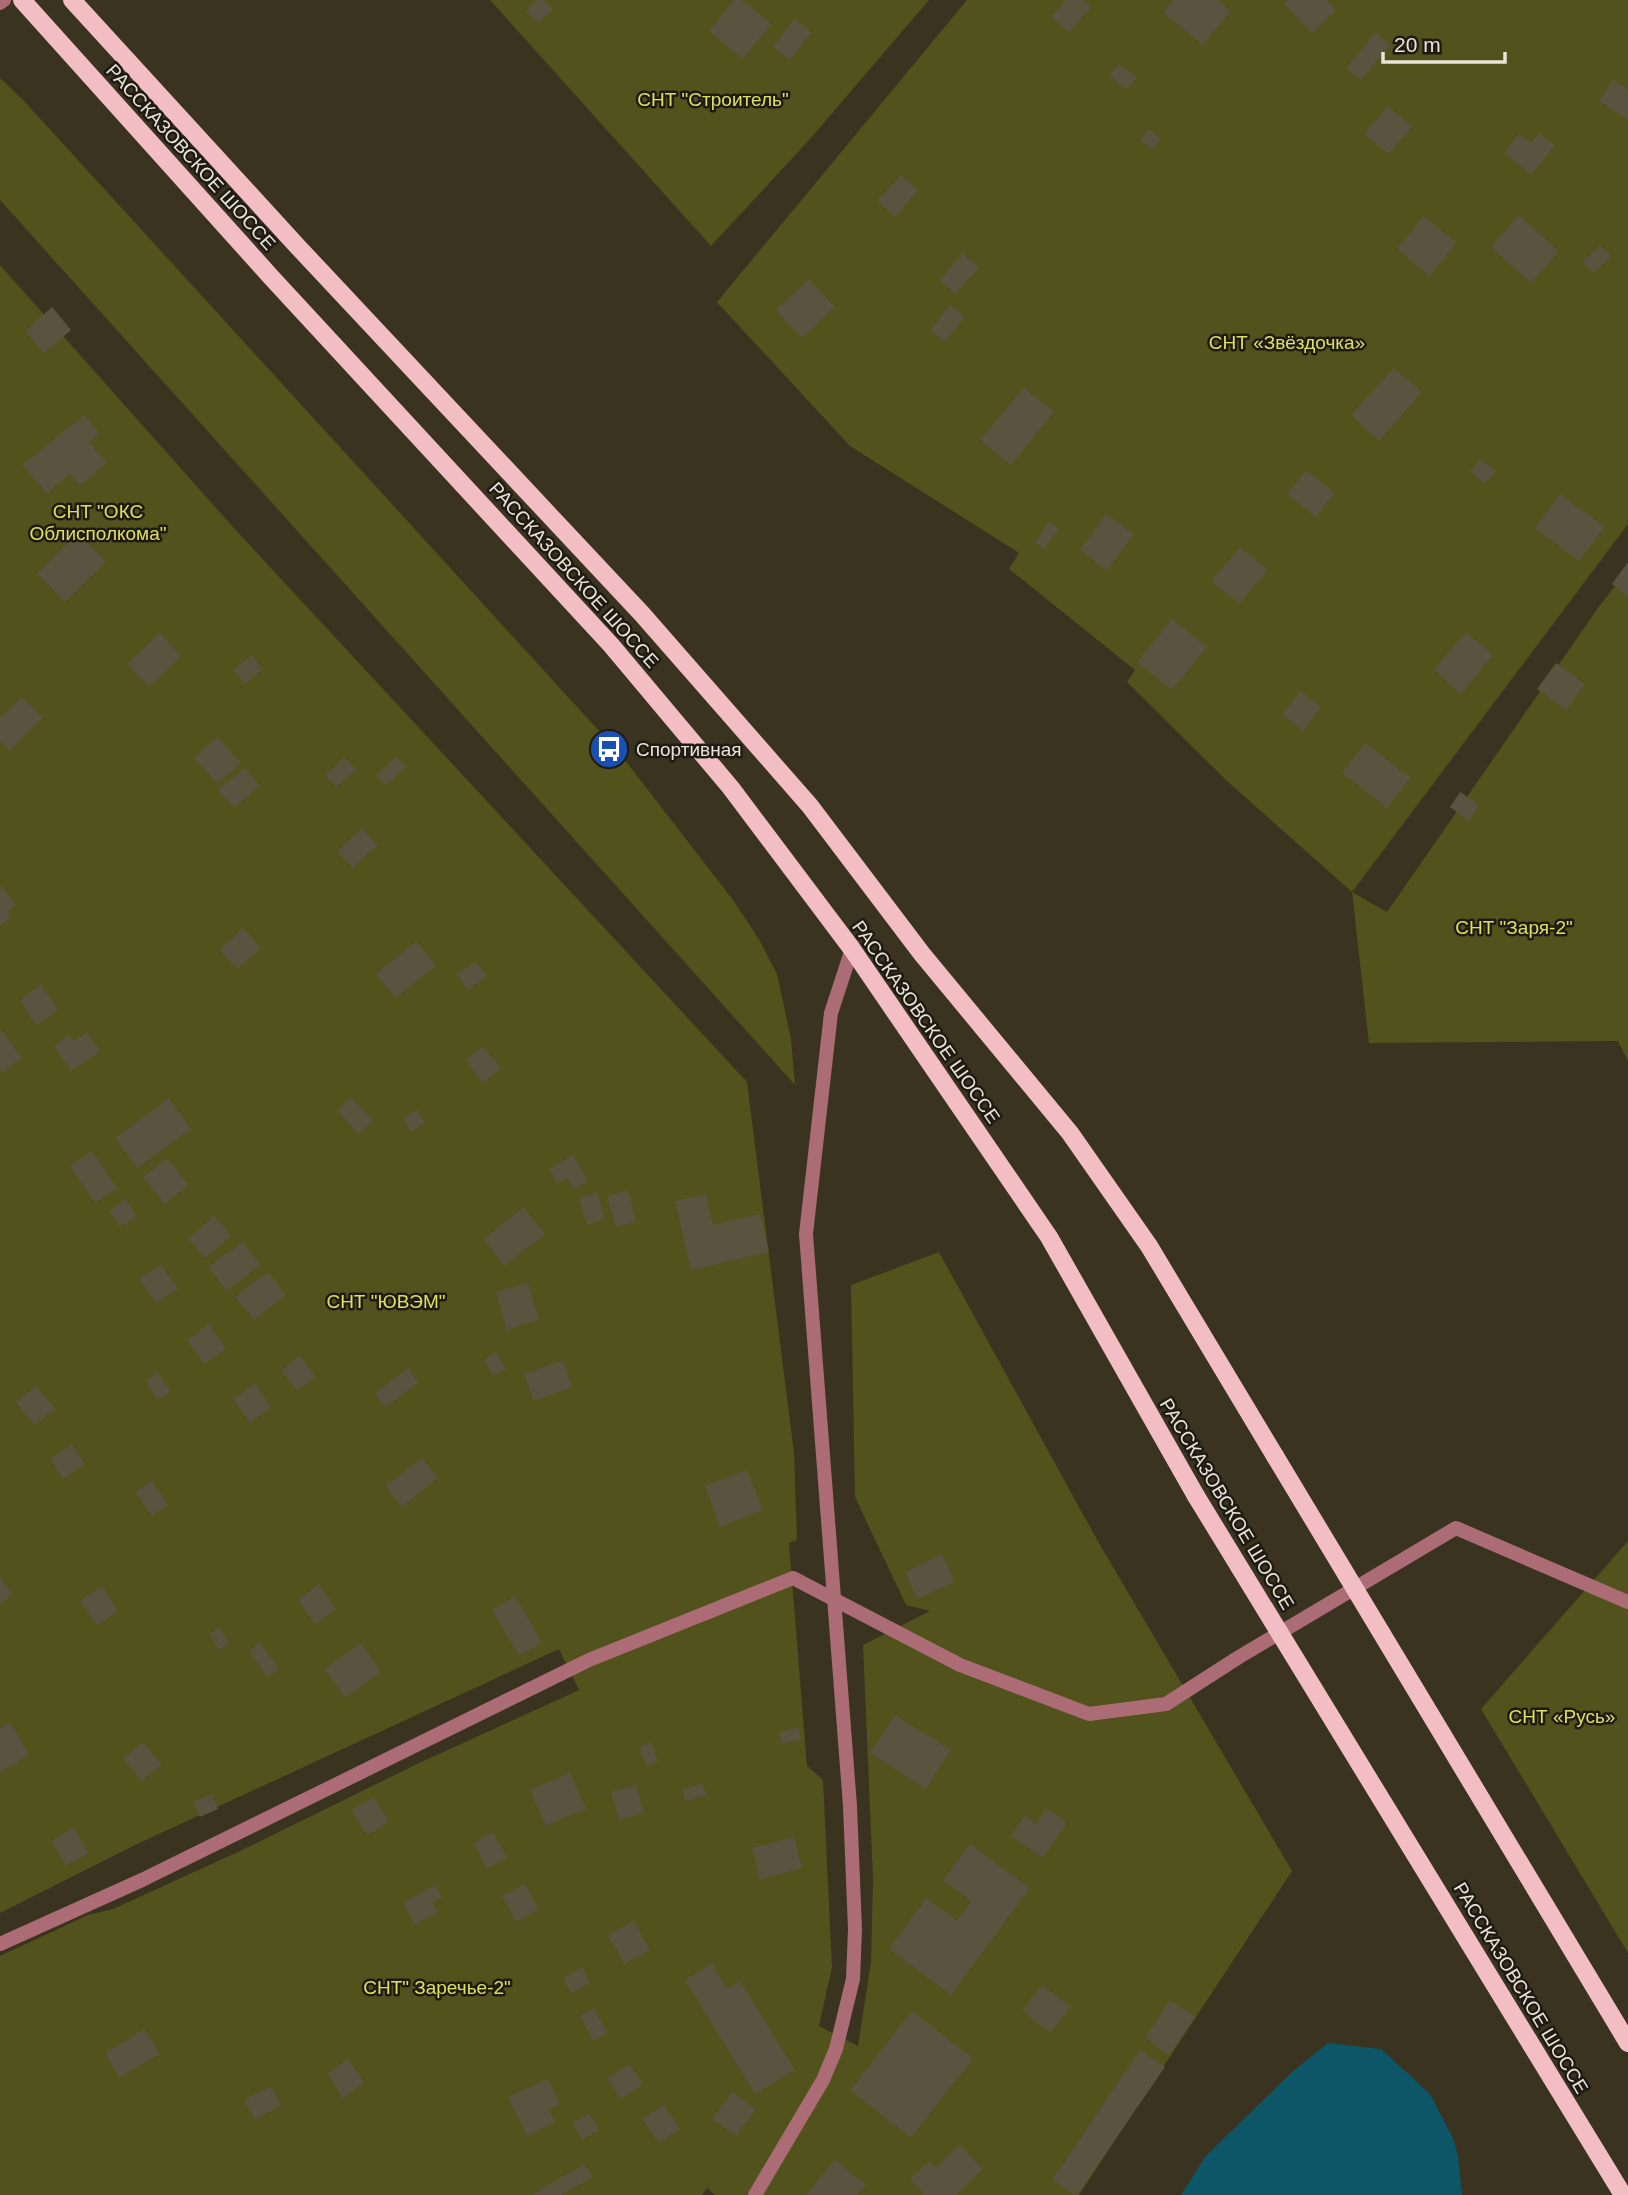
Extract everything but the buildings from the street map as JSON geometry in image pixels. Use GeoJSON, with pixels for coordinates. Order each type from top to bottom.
{"type":"FeatureCollection","features":[{"type":"Feature","properties":{"kind":"main road","name":"РАССКАЗОВСКОЕ ШОССЕ"},"geometry":{"type":"LineString","coordinates":[[22,0],[271,277],[611,645],[732,788],[852,949],[1049,1237],[1196,1496],[1623,2195]]}},
{"type":"Feature","properties":{"kind":"main road","name":"РАССКАЗОВСКОЕ ШОССЕ"},"geometry":{"type":"LineString","coordinates":[[72,0],[299,248],[642,614],[810,806],[922,954],[1070,1133],[1149,1246],[1628,2043]]}},
{"type":"Feature","properties":{"kind":"street"},"geometry":{"type":"LineString","coordinates":[[0,4],[4,0]]}},
{"type":"Feature","properties":{"kind":"street"},"geometry":{"type":"LineString","coordinates":[[755,2195],[823,2080],[836,2049],[853,1979],[855,1929],[850,1805],[806,1234],[831,1013],[852,949]]}},
{"type":"Feature","properties":{"kind":"street"},"geometry":{"type":"LineString","coordinates":[[0,1944],[142,1880],[589,1660],[793,1578],[960,1665],[1088,1714],[1166,1704],[1456,1528],[1628,1602]]}},
{"type":"Feature","properties":{"kind":"green space","name":"СНТ \"Строитель\""},"geometry":{"type":"Polygon","coordinates":[[[490,0],[929,0],[810,139],[711,246],[490,0]]]}},
{"type":"Feature","properties":{"kind":"green space","name":"СНТ «Звёздочка»"},"geometry":{"type":"Polygon","coordinates":[[[967,0],[1628,0],[1628,524],[1352,892],[1227,781],[1127,682],[1135,670],[1009,569],[1019,553],[850,446],[717,302],[967,0]]]}},
{"type":"Feature","properties":{"kind":"green space"},"geometry":{"type":"Polygon","coordinates":[[[0,78],[24,101],[621,755],[733,900],[760,941],[777,974],[791,1039],[795,1085],[0,200],[0,78]]]}},
{"type":"Feature","properties":{"kind":"green space"},"geometry":{"type":"Polygon","coordinates":[[[0,265],[233,527],[747,1082],[794,1453],[797,1540],[789,1543],[807,1766],[823,1780],[832,1967],[819,2026],[858,2046],[871,1962],[873,1879],[863,1645],[930,1611],[906,1605],[855,1497],[851,1285],[939,1252],[1096,1538],[1292,1871],[1079,2195],[715,2195],[707,2188],[702,2195],[0,2195],[0,1956],[88,1915],[113,1909],[238,1852],[415,1765],[579,1690],[559,1649],[133,1846],[0,1913],[0,265]]]}},
{"type":"Feature","properties":{"kind":"green space","name":"СНТ \"Заря-2\""},"geometry":{"type":"Polygon","coordinates":[[[1628,569],[1628,1061],[1618,1041],[1369,1043],[1352,892],[1387,912],[1598,608],[1628,569]]]}},
{"type":"Feature","properties":{"kind":"green space","name":"СНТ «Русь»"},"geometry":{"type":"Polygon","coordinates":[[[1628,1541],[1628,1953],[1481,1709],[1628,1541]]]}},
{"type":"Feature","properties":{"kind":"water"},"geometry":{"type":"Polygon","coordinates":[[[1328,2043],[1381,2049],[1430,2094],[1453,2138],[1458,2156],[1462,2195],[1181,2195],[1205,2157],[1292,2072],[1328,2043]]]}},
{"type":"Feature","properties":{"kind":"place","name":"Спортивная"},"geometry":{"type":"Point","coordinates":[609,749]}},
{"type":"Feature","properties":{"kind":"park label","name":"СНТ \"ОКС Облисполкома\""},"geometry":{"type":"Point","coordinates":[98,522]}},
{"type":"Feature","properties":{"kind":"park label","name":"СНТ \"ЮВЭМ\""},"geometry":{"type":"Point","coordinates":[386,1301]}},
{"type":"Feature","properties":{"kind":"park label","name":"СНТ\" Заречье-2\""},"geometry":{"type":"Point","coordinates":[437,1987]}}]}
